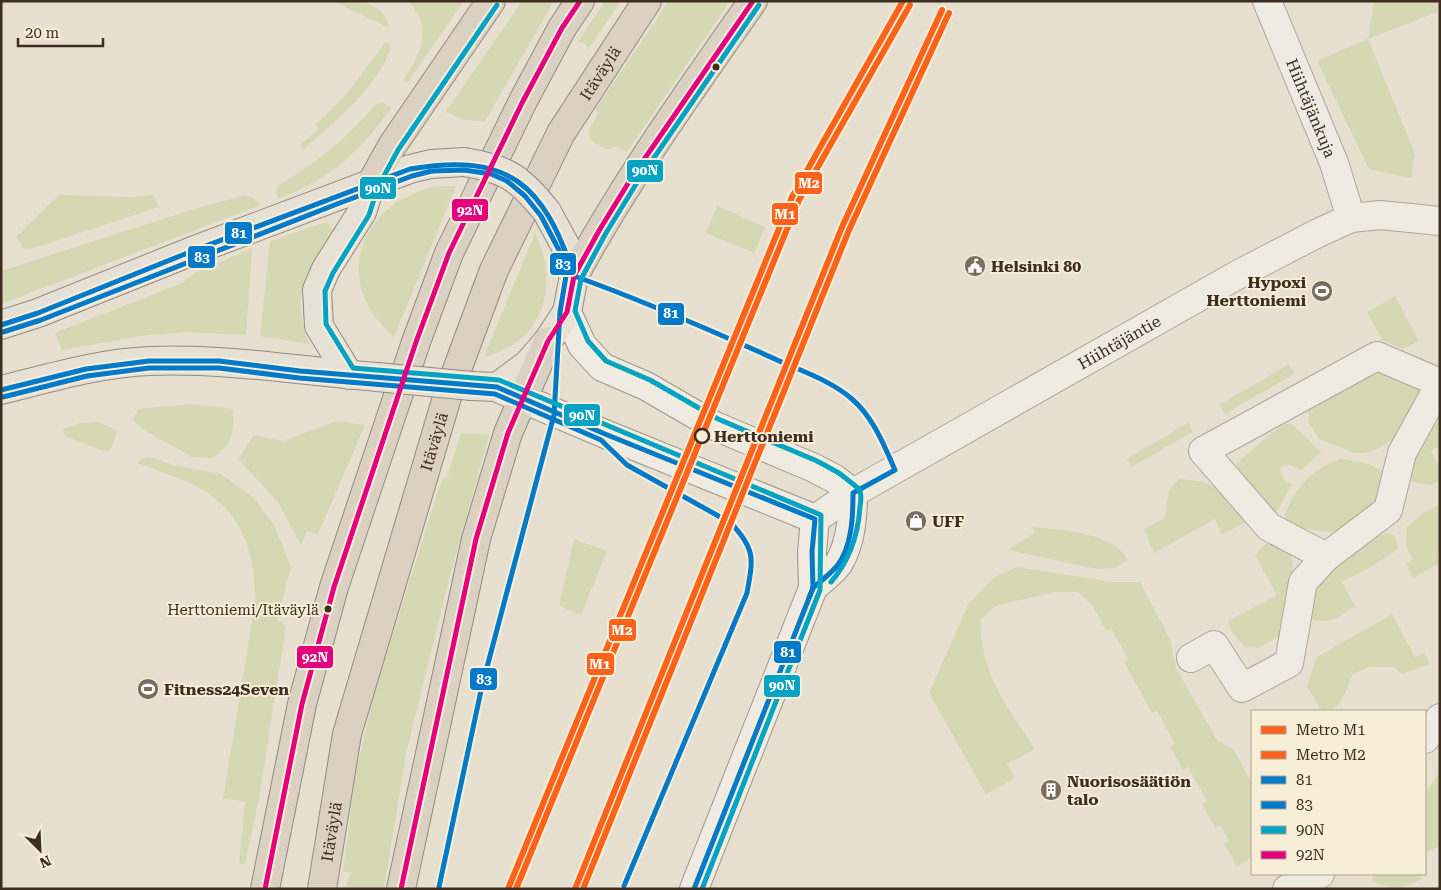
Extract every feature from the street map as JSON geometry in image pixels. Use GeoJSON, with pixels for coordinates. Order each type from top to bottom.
{"type":"FeatureCollection","features":[{"type":"Feature","properties":{"kind":"highway"},"geometry":{"type":"LineString","coordinates":[[371,184],[392,146],[492,1]]}},
{"type":"Feature","properties":{"kind":"highway"},"geometry":{"type":"LineString","coordinates":[[265,889],[302,704],[334,588],[381,441],[450,254],[523,101],[562,28],[580,1]]}},
{"type":"Feature","properties":{"kind":"highway","name":"Itäväylä"},"geometry":{"type":"LineString","coordinates":[[322,889],[347,734],[448,394],[494,270],[561,133],[647,1]]}},
{"type":"Feature","properties":{"kind":"highway"},"geometry":{"type":"LineString","coordinates":[[574,276],[632,177],[753,1]]}},
{"type":"Feature","properties":{"kind":"highway"},"geometry":{"type":"LineString","coordinates":[[401,889],[476,539],[501,451],[521,399],[548,341]]}},
{"type":"Feature","properties":{"kind":"main road"},"geometry":{"type":"LineString","coordinates":[[1,325],[38,313],[194,250],[371,184],[431,164],[464,162],[493,167],[511,176],[530,190],[547,212],[566,247],[574,276],[567,312],[548,341],[528,364],[485,387],[219,361],[149,361],[86,369],[1,390]]}},
{"type":"Feature","properties":{"kind":"main road"},"geometry":{"type":"LineString","coordinates":[[349,375],[319,326],[317,290],[326,269],[362,212],[371,184]]}},
{"type":"Feature","properties":{"kind":"street","name":"Hiihtäjänkuja"},"geometry":{"type":"LineString","coordinates":[[1267,1],[1337,170],[1352,218]]}},
{"type":"Feature","properties":{"kind":"street","name":"Hiihtäjäntie"},"geometry":{"type":"LineString","coordinates":[[815,520],[853,493],[1239,274],[1352,218],[1380,215],[1440,222]]}},
{"type":"Feature","properties":{"kind":"street"},"geometry":{"type":"LineString","coordinates":[[567,312],[582,345],[602,367],[646,386],[715,426],[821,471],[853,493],[853,520],[844,550],[838,564],[813,588]]}},
{"type":"Feature","properties":{"kind":"street"},"geometry":{"type":"LineString","coordinates":[[1191,658],[1214,645],[1242,688],[1289,664],[1303,582],[1326,558],[1388,510],[1402,453],[1440,383],[1377,356],[1203,451],[1269,526],[1326,558]]}},
{"type":"Feature","properties":{"kind":"street"},"geometry":{"type":"LineString","coordinates":[[485,387],[521,399],[815,520],[812,552],[813,588],[694,889]]}},
{"type":"Feature","properties":{"kind":"street"},"geometry":{"type":"LineString","coordinates":[[1426,738],[1440,718]]}},
{"type":"Feature","properties":{"kind":"street"},"geometry":{"type":"LineString","coordinates":[[1287,889],[1318,875]]}},
{"type":"Feature","properties":{"kind":"street"},"geometry":{"type":"LineString","coordinates":[[1322,889],[1327,875]]}},
{"type":"Feature","properties":{"kind":"green space"},"geometry":{"type":"Polygon","coordinates":[[[333,1],[360,2],[376,7],[382,12],[389,28],[333,1]]]}},
{"type":"Feature","properties":{"kind":"green space"},"geometry":{"type":"Polygon","coordinates":[[[409,1],[464,1],[407,83],[404,79],[420,49],[423,31],[421,22],[409,1]]]}},
{"type":"Feature","properties":{"kind":"green space"},"geometry":{"type":"Polygon","coordinates":[[[522,1],[554,1],[485,121],[464,120],[446,112],[522,1]]]}},
{"type":"Feature","properties":{"kind":"green space"},"geometry":{"type":"Polygon","coordinates":[[[605,1],[621,1],[587,51],[588,48],[584,42],[578,42],[605,1]]]}},
{"type":"Feature","properties":{"kind":"green space"},"geometry":{"type":"Polygon","coordinates":[[[669,1],[730,1],[627,152],[616,146],[608,149],[594,142],[589,136],[591,126],[599,113],[595,110],[669,1]]]}},
{"type":"Feature","properties":{"kind":"green space"},"geometry":{"type":"Polygon","coordinates":[[[1374,1],[1440,1],[1440,11],[1368,39],[1374,1]]]}},
{"type":"Feature","properties":{"kind":"green space"},"geometry":{"type":"Polygon","coordinates":[[[1368,39],[1415,154],[1411,178],[1369,169],[1317,61],[1368,39]]]}},
{"type":"Feature","properties":{"kind":"green space"},"geometry":{"type":"Polygon","coordinates":[[[386,42],[391,45],[387,59],[368,88],[341,116],[303,150],[300,145],[319,129],[315,125],[344,97],[386,42]]]}},
{"type":"Feature","properties":{"kind":"green space"},"geometry":{"type":"Polygon","coordinates":[[[383,103],[392,107],[355,152],[329,173],[278,199],[276,189],[279,185],[319,158],[343,139],[376,104],[383,103]]]}},
{"type":"Feature","properties":{"kind":"green space"},"geometry":{"type":"Polygon","coordinates":[[[437,186],[456,186],[394,337],[373,315],[362,290],[359,269],[361,250],[369,232],[381,216],[397,203],[416,192],[437,186]]]}},
{"type":"Feature","properties":{"kind":"green space"},"geometry":{"type":"Polygon","coordinates":[[[59,195],[132,197],[153,195],[159,207],[31,249],[23,248],[16,237],[59,195]]]}},
{"type":"Feature","properties":{"kind":"green space"},"geometry":{"type":"Polygon","coordinates":[[[246,195],[254,198],[261,205],[1,304],[1,271],[194,209],[246,195]]]}},
{"type":"Feature","properties":{"kind":"green space"},"geometry":{"type":"Polygon","coordinates":[[[717,206],[765,227],[754,253],[706,233],[717,206]]]}},
{"type":"Feature","properties":{"kind":"green space"},"geometry":{"type":"Polygon","coordinates":[[[328,223],[333,231],[308,272],[301,296],[303,326],[309,344],[260,336],[270,241],[328,223]]]}},
{"type":"Feature","properties":{"kind":"green space"},"geometry":{"type":"Polygon","coordinates":[[[535,233],[543,252],[546,272],[546,291],[541,309],[533,325],[521,339],[504,350],[484,357],[535,233]]]}},
{"type":"Feature","properties":{"kind":"green space"},"geometry":{"type":"Polygon","coordinates":[[[252,248],[246,335],[185,332],[141,336],[62,350],[55,333],[182,283],[195,273],[252,248]]]}},
{"type":"Feature","properties":{"kind":"green space"},"geometry":{"type":"Polygon","coordinates":[[[1395,296],[1419,341],[1403,349],[1383,341],[1367,312],[1395,296]]]}},
{"type":"Feature","properties":{"kind":"green space"},"geometry":{"type":"Polygon","coordinates":[[[1289,364],[1294,374],[1225,414],[1219,405],[1289,364]]]}},
{"type":"Feature","properties":{"kind":"green space"},"geometry":{"type":"Polygon","coordinates":[[[1382,371],[1424,391],[1400,436],[1373,451],[1364,453],[1355,453],[1319,439],[1309,423],[1308,409],[1323,395],[1342,383],[1372,372],[1382,371]]]}},
{"type":"Feature","properties":{"kind":"green space"},"geometry":{"type":"Polygon","coordinates":[[[191,404],[233,409],[233,432],[229,442],[225,448],[212,458],[192,457],[144,430],[133,420],[138,409],[191,404]]]}},
{"type":"Feature","properties":{"kind":"green space"},"geometry":{"type":"Polygon","coordinates":[[[1440,420],[1440,446],[1431,451],[1440,467],[1440,481],[1430,485],[1411,482],[1414,462],[1421,440],[1431,427],[1440,420]]]}},
{"type":"Feature","properties":{"kind":"green space"},"geometry":{"type":"Polygon","coordinates":[[[337,421],[365,425],[318,534],[307,531],[301,545],[278,502],[238,459],[254,435],[283,441],[337,421]]]}},
{"type":"Feature","properties":{"kind":"green space"},"geometry":{"type":"Polygon","coordinates":[[[99,422],[117,431],[111,449],[107,452],[65,436],[63,429],[80,423],[99,422]]]}},
{"type":"Feature","properties":{"kind":"green space"},"geometry":{"type":"Polygon","coordinates":[[[1188,423],[1193,432],[1131,467],[1127,459],[1188,423]]]}},
{"type":"Feature","properties":{"kind":"green space"},"geometry":{"type":"Polygon","coordinates":[[[1285,424],[1292,424],[1321,452],[1302,470],[1290,465],[1280,468],[1284,480],[1292,484],[1277,511],[1269,513],[1241,478],[1236,464],[1285,424]]]}},
{"type":"Feature","properties":{"kind":"green space"},"geometry":{"type":"Polygon","coordinates":[[[461,433],[489,435],[449,579],[406,754],[384,889],[345,889],[351,872],[343,872],[355,776],[375,691],[442,479],[447,478],[461,433]]]}},
{"type":"Feature","properties":{"kind":"green space"},"geometry":{"type":"Polygon","coordinates":[[[150,457],[174,465],[221,474],[254,498],[274,525],[291,567],[277,620],[286,626],[259,798],[245,864],[239,864],[245,801],[223,799],[255,602],[254,574],[248,547],[243,534],[228,511],[209,494],[200,488],[137,463],[141,459],[150,457]]]}},
{"type":"Feature","properties":{"kind":"green space"},"geometry":{"type":"Polygon","coordinates":[[[1341,459],[1366,463],[1383,472],[1388,476],[1387,491],[1346,534],[1295,528],[1288,523],[1284,517],[1288,507],[1305,481],[1322,468],[1341,459]]]}},
{"type":"Feature","properties":{"kind":"green space"},"geometry":{"type":"Polygon","coordinates":[[[1179,479],[1213,485],[1228,495],[1253,518],[1222,535],[1215,519],[1154,553],[1144,529],[1165,518],[1169,490],[1179,479]]]}},
{"type":"Feature","properties":{"kind":"green space"},"geometry":{"type":"Polygon","coordinates":[[[1440,504],[1438,564],[1413,578],[1406,564],[1413,559],[1406,547],[1407,527],[1422,514],[1440,504]]]}},
{"type":"Feature","properties":{"kind":"green space"},"geometry":{"type":"Polygon","coordinates":[[[1032,527],[1070,531],[1099,538],[1121,551],[1127,560],[1116,568],[1096,569],[1008,550],[1035,533],[1032,527]]]}},
{"type":"Feature","properties":{"kind":"green space"},"geometry":{"type":"Polygon","coordinates":[[[1388,533],[1395,536],[1398,549],[1373,566],[1342,582],[1355,606],[1330,620],[1318,621],[1312,619],[1313,603],[1318,589],[1325,576],[1335,564],[1360,545],[1388,533]]]}},
{"type":"Feature","properties":{"kind":"green space"},"geometry":{"type":"Polygon","coordinates":[[[574,539],[607,551],[581,615],[559,606],[574,539]]]}},
{"type":"Feature","properties":{"kind":"green space"},"geometry":{"type":"Polygon","coordinates":[[[1275,540],[1289,547],[1293,568],[1292,591],[1282,635],[1259,648],[1245,647],[1232,632],[1228,621],[1277,595],[1255,555],[1265,545],[1275,540]]]}},
{"type":"Feature","properties":{"kind":"green space"},"geometry":{"type":"Polygon","coordinates":[[[1017,567],[1112,582],[1140,582],[1170,639],[1176,668],[1217,740],[1234,750],[1251,782],[1251,858],[1237,866],[1224,844],[1229,841],[1220,825],[1215,827],[1202,804],[1207,801],[1188,767],[1183,770],[1170,746],[1175,744],[1157,711],[1152,713],[1124,662],[1128,659],[1111,628],[1106,631],[1093,606],[1078,592],[1054,592],[995,606],[980,620],[984,654],[993,680],[1005,704],[1035,749],[1007,764],[1015,778],[986,794],[929,693],[968,605],[994,577],[1017,567]]]}},
{"type":"Feature","properties":{"kind":"green space"},"geometry":{"type":"Polygon","coordinates":[[[1392,614],[1415,657],[1424,653],[1430,664],[1404,673],[1400,673],[1394,667],[1369,667],[1353,674],[1339,704],[1329,710],[1321,710],[1307,686],[1317,657],[1392,614]]]}},
{"type":"Feature","properties":{"kind":"green space"},"geometry":{"type":"Polygon","coordinates":[[[1440,772],[1440,846],[1426,853],[1426,793],[1440,772]]]}},
{"type":"Feature","properties":{"kind":"green space"},"geometry":{"type":"Polygon","coordinates":[[[1374,875],[1419,875],[1421,879],[1402,887],[1386,886],[1371,881],[1374,875]]]}},
{"type":"Feature","properties":{"kind":"metro line","name":"M1"},"geometry":{"type":"LineString","coordinates":[[508,889],[792,197],[903,1]]}},
{"type":"Feature","properties":{"kind":"metro line","name":"M2"},"geometry":{"type":"LineString","coordinates":[[516,889],[799,200],[910,5]]}},
{"type":"Feature","properties":{"kind":"metro line","name":"M1"},"geometry":{"type":"LineString","coordinates":[[575,889],[842,227],[942,10]]}},
{"type":"Feature","properties":{"kind":"metro line","name":"M2"},"geometry":{"type":"LineString","coordinates":[[583,889],[849,230],[949,13]]}},
{"type":"Feature","properties":{"kind":"transit line","name":"92N"},"geometry":{"type":"LineString","coordinates":[[265,889],[302,704],[334,587],[416,342],[449,253],[523,101],[562,28],[580,1]]}},
{"type":"Feature","properties":{"kind":"transit line","name":"92N"},"geometry":{"type":"LineString","coordinates":[[401,889],[476,539],[508,433],[548,341],[567,312],[574,276],[600,229],[632,177],[753,1]]}},
{"type":"Feature","properties":{"kind":"transit line","name":"90N"},"geometry":{"type":"LineString","coordinates":[[497,5],[398,150],[378,187],[369,215],[333,273],[325,291],[326,324],[353,368],[499,380],[821,515],[820,590],[702,889]]}},
{"type":"Feature","properties":{"kind":"transit line","name":"90N"},"geometry":{"type":"LineString","coordinates":[[759,5],[638,181],[606,233],[581,279],[575,311],[588,341],[606,361],[650,380],[718,419],[817,461],[839,473],[858,488],[861,499],[855,538],[848,556],[831,582]]}},
{"type":"Feature","properties":{"kind":"transit line","name":"81"},"geometry":{"type":"LineString","coordinates":[[1,325],[38,313],[195,250],[410,169],[444,165],[473,166],[497,171],[518,182],[535,197],[550,218],[574,276],[675,315],[805,372],[834,386],[852,399],[872,423],[895,470],[853,493],[852,521],[846,550],[837,566],[813,588],[694,889]]}},
{"type":"Feature","properties":{"kind":"transit line","name":"83"},"geometry":{"type":"LineString","coordinates":[[3,332],[41,320],[337,204],[412,176],[432,171],[464,170],[491,174],[507,181],[525,196],[541,216],[559,250],[566,276],[560,312],[554,415],[482,686],[439,887]]}},
{"type":"Feature","properties":{"kind":"transit line","name":"81"},"geometry":{"type":"LineString","coordinates":[[1,390],[86,369],[149,361],[219,361],[300,371],[497,387],[605,434],[815,519],[812,552],[813,588],[809,598]]}},
{"type":"Feature","properties":{"kind":"transit line","name":"83"},"geometry":{"type":"LineString","coordinates":[[3,397],[87,376],[149,368],[219,368],[299,378],[495,394],[601,440],[627,465],[731,523],[745,541],[751,555],[751,572],[747,593],[624,886]]}},
{"type":"Feature","properties":{"kind":"place","name":"Helsinki 80"},"geometry":{"type":"Point","coordinates":[975,266]}},
{"type":"Feature","properties":{"kind":"place","name":"Hypoxi Herttoniemi"},"geometry":{"type":"Point","coordinates":[1322,291]}},
{"type":"Feature","properties":{"kind":"place","name":"Herttoniemi"},"geometry":{"type":"Point","coordinates":[702,436]}},
{"type":"Feature","properties":{"kind":"place","name":"UFF"},"geometry":{"type":"Point","coordinates":[916,521]}},
{"type":"Feature","properties":{"kind":"place","name":"Herttoniemi/Itäväylä"},"geometry":{"type":"Point","coordinates":[328,609]}},
{"type":"Feature","properties":{"kind":"place","name":"Fitness24Seven"},"geometry":{"type":"Point","coordinates":[148,689]}},
{"type":"Feature","properties":{"kind":"place","name":"Nuorisosäätiön talo"},"geometry":{"type":"Point","coordinates":[1051,790]}}]}
